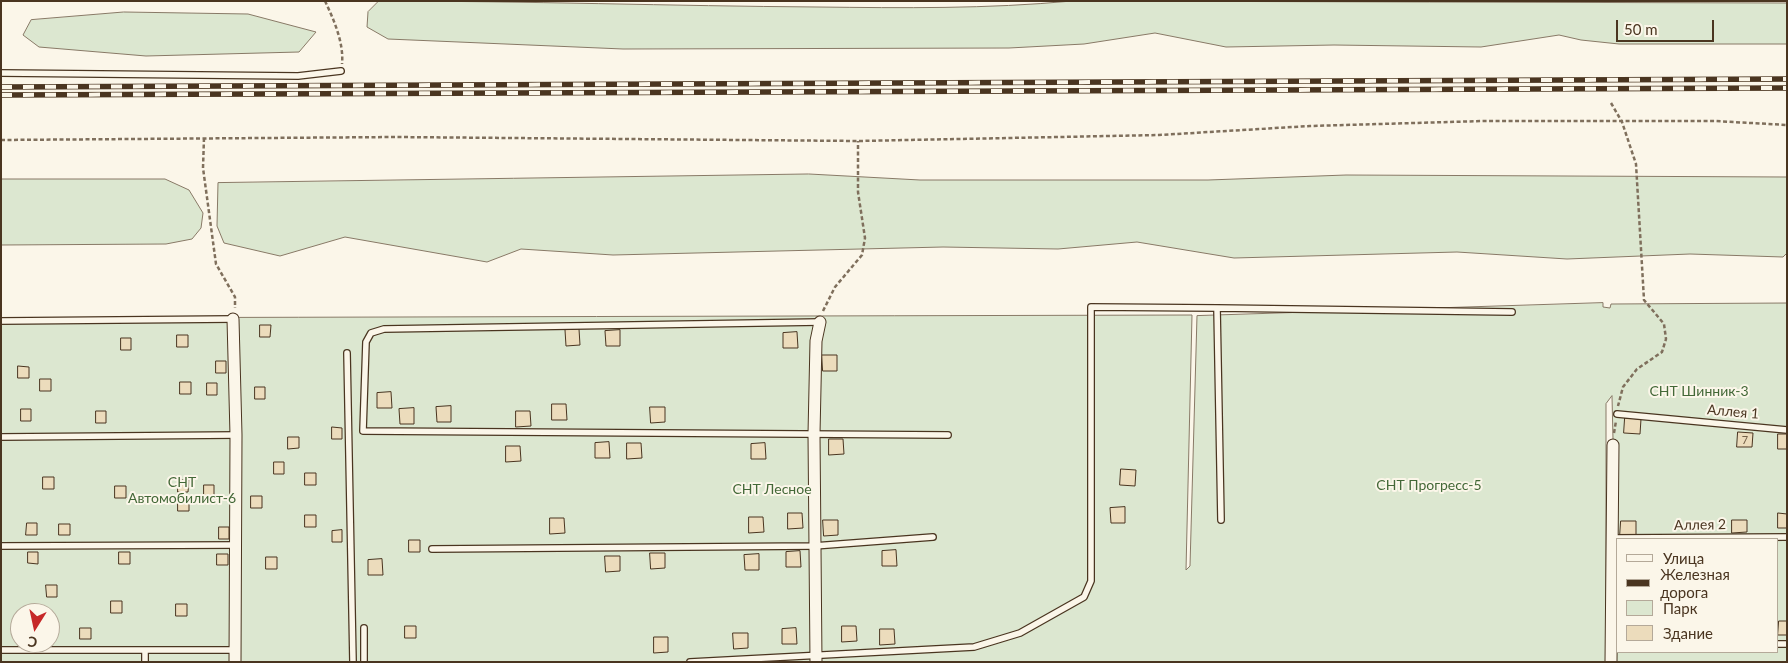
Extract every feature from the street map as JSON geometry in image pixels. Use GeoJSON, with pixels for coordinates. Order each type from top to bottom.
{"type":"FeatureCollection","features":[{"type":"Feature","properties":{"kind":"street"},"geometry":{"type":"LineString","coordinates":[[233,319],[236,435],[235,656]]}},
{"type":"Feature","properties":{"kind":"street"},"geometry":{"type":"LineString","coordinates":[[816,658],[814,434],[816,341],[820,322]]}},
{"type":"Feature","properties":{"kind":"street"},"geometry":{"type":"LineString","coordinates":[[1611,662],[1614,538],[1613,445]]}},
{"type":"Feature","properties":{"kind":"lane"},"geometry":{"type":"LineString","coordinates":[[1,72],[298,76],[341,71]]}},
{"type":"Feature","properties":{"kind":"lane"},"geometry":{"type":"LineString","coordinates":[[690,662],[816,658],[974,647],[1020,633],[1084,597],[1091,581],[1091,307],[1512,312]]}},
{"type":"Feature","properties":{"kind":"lane"},"geometry":{"type":"LineString","coordinates":[[1217,308],[1221,520]]}},
{"type":"Feature","properties":{"kind":"lane"},"geometry":{"type":"LineString","coordinates":[[1,321],[233,319]]}},
{"type":"Feature","properties":{"kind":"lane"},"geometry":{"type":"LineString","coordinates":[[820,322],[384,329],[371,333],[366,342],[363,431],[948,435]]}},
{"type":"Feature","properties":{"kind":"lane"},"geometry":{"type":"LineString","coordinates":[[347,353],[353,662]]}},
{"type":"Feature","properties":{"kind":"lane","name":"Аллея 1"},"geometry":{"type":"LineString","coordinates":[[1617,414],[1787,430]]}},
{"type":"Feature","properties":{"kind":"lane"},"geometry":{"type":"LineString","coordinates":[[1,437],[236,435]]}},
{"type":"Feature","properties":{"kind":"lane"},"geometry":{"type":"LineString","coordinates":[[432,549],[814,546],[933,537]]}},
{"type":"Feature","properties":{"kind":"lane","name":"Аллея 2"},"geometry":{"type":"LineString","coordinates":[[1614,538],[1787,537]]}},
{"type":"Feature","properties":{"kind":"lane"},"geometry":{"type":"LineString","coordinates":[[1,546],[235,545]]}},
{"type":"Feature","properties":{"kind":"lane"},"geometry":{"type":"LineString","coordinates":[[364,628],[364,662]]}},
{"type":"Feature","properties":{"kind":"lane"},"geometry":{"type":"LineString","coordinates":[[1,650],[145,650],[235,656]]}},
{"type":"Feature","properties":{"kind":"lane"},"geometry":{"type":"LineString","coordinates":[[145,650],[145,662]]}},
{"type":"Feature","properties":{"kind":"path"},"geometry":{"type":"LineString","coordinates":[[325,1],[337,31],[343,55],[341,71]]}},
{"type":"Feature","properties":{"kind":"path"},"geometry":{"type":"LineString","coordinates":[[1612,102],[1622,122],[1636,164],[1642,293],[1644,300],[1664,324],[1666,339],[1662,352],[1636,369],[1623,387],[1613,445]]}},
{"type":"Feature","properties":{"kind":"path"},"geometry":{"type":"LineString","coordinates":[[1,140],[612,137],[858,140],[1159,135],[1310,126],[1483,121],[1715,121],[1787,125]]}},
{"type":"Feature","properties":{"kind":"path"},"geometry":{"type":"LineString","coordinates":[[204,138],[203,168],[216,264],[235,297],[233,319]]}},
{"type":"Feature","properties":{"kind":"path"},"geometry":{"type":"LineString","coordinates":[[820,322],[824,306],[835,287],[862,255],[865,238],[858,192],[858,140]]}},
{"type":"Feature","properties":{"kind":"green space"},"geometry":{"type":"Polygon","coordinates":[[[379,1],[882,8],[977,7],[1072,1],[1787,3],[1787,44],[1619,44],[1581,40],[1559,35],[1481,47],[1334,45],[1226,47],[1155,33],[1084,44],[1009,48],[623,49],[388,39],[367,27],[368,12],[379,1]]]}},
{"type":"Feature","properties":{"kind":"green space"},"geometry":{"type":"Polygon","coordinates":[[[124,12],[248,14],[316,32],[299,52],[146,56],[39,47],[23,35],[31,20],[124,12]]]}},
{"type":"Feature","properties":{"kind":"green space"},"geometry":{"type":"Polygon","coordinates":[[[809,174],[920,180],[1208,180],[1346,175],[1787,177],[1787,253],[1783,257],[1690,254],[1567,259],[1457,252],[1234,258],[1137,242],[1058,249],[943,247],[613,255],[521,249],[487,262],[345,237],[280,256],[224,243],[217,226],[218,183],[809,174]]]}},
{"type":"Feature","properties":{"kind":"green space"},"geometry":{"type":"Polygon","coordinates":[[[1,179],[165,179],[189,190],[203,213],[201,228],[192,239],[166,244],[1,245],[1,179]]]}},
{"type":"Feature","properties":{"kind":"green space"},"geometry":{"type":"Polygon","coordinates":[[[1603,303],[1603,307],[1610,308],[1611,304],[1787,303],[1787,662],[1,662],[1,318],[1192,315],[1186,570],[1190,566],[1197,316],[1603,303]],[[1612,396],[1606,404],[1606,628],[1616,569],[1612,396]]]}},
{"type":"Feature","properties":{"kind":"building"},"geometry":{"type":"Polygon","coordinates":[[[260,325],[271,325],[270,337],[260,337],[260,325]]]}},
{"type":"Feature","properties":{"kind":"building"},"geometry":{"type":"Polygon","coordinates":[[[579,329],[580,345],[566,346],[565,330],[579,329]]]}},
{"type":"Feature","properties":{"kind":"building"},"geometry":{"type":"Polygon","coordinates":[[[620,330],[620,346],[606,346],[605,331],[620,330]]]}},
{"type":"Feature","properties":{"kind":"building"},"geometry":{"type":"Polygon","coordinates":[[[797,332],[798,348],[783,348],[783,333],[797,332]]]}},
{"type":"Feature","properties":{"kind":"building"},"geometry":{"type":"Polygon","coordinates":[[[177,335],[188,335],[188,347],[177,347],[177,335]]]}},
{"type":"Feature","properties":{"kind":"building"},"geometry":{"type":"Polygon","coordinates":[[[121,338],[131,338],[131,350],[121,350],[121,338]]]}},
{"type":"Feature","properties":{"kind":"building"},"geometry":{"type":"Polygon","coordinates":[[[822,355],[837,355],[837,371],[823,371],[822,355]]]}},
{"type":"Feature","properties":{"kind":"building"},"geometry":{"type":"Polygon","coordinates":[[[216,361],[226,361],[226,373],[216,373],[216,361]]]}},
{"type":"Feature","properties":{"kind":"building"},"geometry":{"type":"Polygon","coordinates":[[[18,366],[29,367],[29,378],[18,378],[18,366]]]}},
{"type":"Feature","properties":{"kind":"building"},"geometry":{"type":"Polygon","coordinates":[[[40,379],[51,379],[51,391],[40,391],[40,379]]]}},
{"type":"Feature","properties":{"kind":"building"},"geometry":{"type":"Polygon","coordinates":[[[180,382],[191,382],[191,394],[180,394],[180,382]]]}},
{"type":"Feature","properties":{"kind":"building"},"geometry":{"type":"Polygon","coordinates":[[[207,383],[217,383],[217,395],[207,395],[207,383]]]}},
{"type":"Feature","properties":{"kind":"building"},"geometry":{"type":"Polygon","coordinates":[[[255,387],[265,387],[265,399],[255,399],[255,387]]]}},
{"type":"Feature","properties":{"kind":"building"},"geometry":{"type":"Polygon","coordinates":[[[391,392],[392,408],[377,408],[377,393],[391,392]]]}},
{"type":"Feature","properties":{"kind":"building"},"geometry":{"type":"Polygon","coordinates":[[[552,404],[566,404],[567,420],[552,420],[552,404]]]}},
{"type":"Feature","properties":{"kind":"building"},"geometry":{"type":"Polygon","coordinates":[[[451,406],[451,422],[437,422],[436,407],[451,406]]]}},
{"type":"Feature","properties":{"kind":"building"},"geometry":{"type":"Polygon","coordinates":[[[650,407],[665,407],[665,422],[651,423],[650,407]]]}},
{"type":"Feature","properties":{"kind":"building"},"geometry":{"type":"Polygon","coordinates":[[[414,408],[414,424],[400,424],[399,409],[414,408]]]}},
{"type":"Feature","properties":{"kind":"building"},"geometry":{"type":"Polygon","coordinates":[[[21,409],[31,409],[31,421],[21,421],[21,409]]]}},
{"type":"Feature","properties":{"kind":"building"},"geometry":{"type":"Polygon","coordinates":[[[96,411],[106,411],[106,423],[96,423],[96,411]]]}},
{"type":"Feature","properties":{"kind":"building"},"geometry":{"type":"Polygon","coordinates":[[[516,411],[530,411],[531,426],[516,427],[516,411]]]}},
{"type":"Feature","properties":{"kind":"building"},"geometry":{"type":"Polygon","coordinates":[[[1625,418],[1641,419],[1640,434],[1624,433],[1625,418]]]}},
{"type":"Feature","properties":{"kind":"building"},"geometry":{"type":"Polygon","coordinates":[[[332,427],[342,428],[342,439],[332,439],[332,427]]]}},
{"type":"Feature","properties":{"kind":"building"},"geometry":{"type":"Polygon","coordinates":[[[1738,432],[1753,433],[1752,447],[1737,447],[1738,432]]]}},
{"type":"Feature","properties":{"kind":"building"},"geometry":{"type":"Polygon","coordinates":[[[1778,434],[1787,434],[1787,449],[1778,449],[1778,434]]]}},
{"type":"Feature","properties":{"kind":"building"},"geometry":{"type":"Polygon","coordinates":[[[288,437],[299,437],[299,448],[288,449],[288,437]]]}},
{"type":"Feature","properties":{"kind":"building"},"geometry":{"type":"Polygon","coordinates":[[[829,439],[843,439],[844,454],[829,455],[829,439]]]}},
{"type":"Feature","properties":{"kind":"building"},"geometry":{"type":"Polygon","coordinates":[[[609,442],[610,458],[595,458],[595,443],[609,442]]]}},
{"type":"Feature","properties":{"kind":"building"},"geometry":{"type":"Polygon","coordinates":[[[627,443],[641,443],[642,458],[627,459],[627,443]]]}},
{"type":"Feature","properties":{"kind":"building"},"geometry":{"type":"Polygon","coordinates":[[[765,443],[766,459],[751,459],[751,444],[765,443]]]}},
{"type":"Feature","properties":{"kind":"building"},"geometry":{"type":"Polygon","coordinates":[[[506,446],[520,446],[521,461],[506,462],[506,446]]]}},
{"type":"Feature","properties":{"kind":"building"},"geometry":{"type":"Polygon","coordinates":[[[274,462],[284,462],[284,474],[274,474],[274,462]]]}},
{"type":"Feature","properties":{"kind":"building"},"geometry":{"type":"Polygon","coordinates":[[[1121,469],[1136,470],[1135,486],[1120,485],[1121,469]]]}},
{"type":"Feature","properties":{"kind":"building"},"geometry":{"type":"Polygon","coordinates":[[[305,473],[316,473],[316,485],[305,485],[305,473]]]}},
{"type":"Feature","properties":{"kind":"building"},"geometry":{"type":"Polygon","coordinates":[[[43,477],[54,477],[54,489],[43,489],[43,477]]]}},
{"type":"Feature","properties":{"kind":"building"},"geometry":{"type":"Polygon","coordinates":[[[178,480],[189,480],[188,492],[178,492],[178,480]]]}},
{"type":"Feature","properties":{"kind":"building"},"geometry":{"type":"Polygon","coordinates":[[[204,485],[214,485],[214,497],[204,497],[204,485]]]}},
{"type":"Feature","properties":{"kind":"building"},"geometry":{"type":"Polygon","coordinates":[[[115,486],[126,486],[126,498],[115,498],[115,486]]]}},
{"type":"Feature","properties":{"kind":"building"},"geometry":{"type":"Polygon","coordinates":[[[251,496],[262,496],[262,508],[251,508],[251,496]]]}},
{"type":"Feature","properties":{"kind":"building"},"geometry":{"type":"Polygon","coordinates":[[[178,499],[189,499],[189,511],[178,511],[178,499]]]}},
{"type":"Feature","properties":{"kind":"building"},"geometry":{"type":"Polygon","coordinates":[[[1125,507],[1125,523],[1111,523],[1110,508],[1125,507]]]}},
{"type":"Feature","properties":{"kind":"building"},"geometry":{"type":"Polygon","coordinates":[[[788,513],[802,513],[803,528],[788,529],[788,513]]]}},
{"type":"Feature","properties":{"kind":"building"},"geometry":{"type":"Polygon","coordinates":[[[1778,513],[1787,514],[1787,528],[1778,528],[1778,513]]]}},
{"type":"Feature","properties":{"kind":"building"},"geometry":{"type":"Polygon","coordinates":[[[305,515],[316,515],[316,527],[305,527],[305,515]]]}},
{"type":"Feature","properties":{"kind":"building"},"geometry":{"type":"Polygon","coordinates":[[[749,517],[763,517],[764,532],[749,533],[749,517]]]}},
{"type":"Feature","properties":{"kind":"building"},"geometry":{"type":"Polygon","coordinates":[[[550,518],[564,518],[565,533],[550,534],[550,518]]]}},
{"type":"Feature","properties":{"kind":"building"},"geometry":{"type":"Polygon","coordinates":[[[823,520],[838,520],[838,535],[824,536],[823,520]]]}},
{"type":"Feature","properties":{"kind":"building"},"geometry":{"type":"Polygon","coordinates":[[[1732,520],[1747,520],[1747,532],[1732,533],[1732,520]]]}},
{"type":"Feature","properties":{"kind":"building"},"geometry":{"type":"Polygon","coordinates":[[[1621,521],[1636,521],[1636,536],[1620,536],[1621,521]]]}},
{"type":"Feature","properties":{"kind":"building"},"geometry":{"type":"Polygon","coordinates":[[[27,523],[37,523],[37,535],[26,535],[27,523]]]}},
{"type":"Feature","properties":{"kind":"building"},"geometry":{"type":"Polygon","coordinates":[[[59,524],[70,524],[70,535],[59,535],[59,524]]]}},
{"type":"Feature","properties":{"kind":"building"},"geometry":{"type":"Polygon","coordinates":[[[219,527],[229,527],[229,539],[219,539],[219,527]]]}},
{"type":"Feature","properties":{"kind":"building"},"geometry":{"type":"Polygon","coordinates":[[[342,530],[342,542],[332,542],[332,531],[342,530]]]}},
{"type":"Feature","properties":{"kind":"building"},"geometry":{"type":"Polygon","coordinates":[[[409,540],[420,540],[420,552],[409,552],[409,540]]]}},
{"type":"Feature","properties":{"kind":"building"},"geometry":{"type":"Polygon","coordinates":[[[896,550],[897,566],[882,566],[882,551],[896,550]]]}},
{"type":"Feature","properties":{"kind":"building"},"geometry":{"type":"Polygon","coordinates":[[[800,551],[801,567],[786,567],[786,552],[800,551]]]}},
{"type":"Feature","properties":{"kind":"building"},"geometry":{"type":"Polygon","coordinates":[[[28,552],[38,552],[38,564],[28,563],[28,552]]]}},
{"type":"Feature","properties":{"kind":"building"},"geometry":{"type":"Polygon","coordinates":[[[119,552],[130,552],[130,564],[119,564],[119,552]]]}},
{"type":"Feature","properties":{"kind":"building"},"geometry":{"type":"Polygon","coordinates":[[[650,553],[665,553],[665,568],[651,569],[650,553]]]}},
{"type":"Feature","properties":{"kind":"building"},"geometry":{"type":"Polygon","coordinates":[[[217,554],[228,554],[228,565],[217,565],[217,554]]]}},
{"type":"Feature","properties":{"kind":"building"},"geometry":{"type":"Polygon","coordinates":[[[759,554],[759,570],[745,570],[744,555],[759,554]]]}},
{"type":"Feature","properties":{"kind":"building"},"geometry":{"type":"Polygon","coordinates":[[[605,556],[620,556],[620,571],[606,572],[605,556]]]}},
{"type":"Feature","properties":{"kind":"building"},"geometry":{"type":"Polygon","coordinates":[[[266,557],[277,557],[277,569],[266,569],[266,557]]]}},
{"type":"Feature","properties":{"kind":"building"},"geometry":{"type":"Polygon","coordinates":[[[382,559],[383,575],[368,575],[368,560],[382,559]]]}},
{"type":"Feature","properties":{"kind":"building"},"geometry":{"type":"Polygon","coordinates":[[[46,585],[57,585],[57,597],[47,597],[46,585]]]}},
{"type":"Feature","properties":{"kind":"building"},"geometry":{"type":"Polygon","coordinates":[[[111,601],[122,601],[122,613],[111,613],[111,601]]]}},
{"type":"Feature","properties":{"kind":"building"},"geometry":{"type":"Polygon","coordinates":[[[176,604],[187,604],[187,616],[176,616],[176,604]]]}},
{"type":"Feature","properties":{"kind":"building"},"geometry":{"type":"Polygon","coordinates":[[[1779,621],[1787,621],[1787,635],[1778,635],[1779,621]]]}},
{"type":"Feature","properties":{"kind":"building"},"geometry":{"type":"Polygon","coordinates":[[[405,626],[416,626],[416,638],[405,638],[405,626]]]}},
{"type":"Feature","properties":{"kind":"building"},"geometry":{"type":"Polygon","coordinates":[[[842,626],[856,626],[857,641],[842,642],[842,626]]]}},
{"type":"Feature","properties":{"kind":"building"},"geometry":{"type":"Polygon","coordinates":[[[80,628],[91,628],[91,639],[80,639],[80,628]]]}},
{"type":"Feature","properties":{"kind":"building"},"geometry":{"type":"Polygon","coordinates":[[[796,628],[797,644],[782,644],[782,629],[796,628]]]}},
{"type":"Feature","properties":{"kind":"building"},"geometry":{"type":"Polygon","coordinates":[[[880,629],[894,629],[895,644],[880,645],[880,629]]]}},
{"type":"Feature","properties":{"kind":"building"},"geometry":{"type":"Polygon","coordinates":[[[733,633],[748,633],[748,648],[734,649],[733,633]]]}},
{"type":"Feature","properties":{"kind":"building"},"geometry":{"type":"Polygon","coordinates":[[[654,637],[668,637],[668,652],[654,653],[654,637]]]}},
{"type":"Feature","properties":{"kind":"railway"},"geometry":{"type":"LineString","coordinates":[[1,87],[1787,79]]}},
{"type":"Feature","properties":{"kind":"railway"},"geometry":{"type":"LineString","coordinates":[[1,95],[1787,88]]}},
{"type":"Feature","properties":{"kind":"park label","name":"СНТ Шинник-3"},"geometry":{"type":"Point","coordinates":[1699,391]}},
{"type":"Feature","properties":{"kind":"park label","name":"СНТ Прогресс-5"},"geometry":{"type":"Point","coordinates":[1429,485]}},
{"type":"Feature","properties":{"kind":"park label","name":"СНТ Лесное"},"geometry":{"type":"Point","coordinates":[772,489]}},
{"type":"Feature","properties":{"kind":"park label","name":"СНТ Автомобилист-6"},"geometry":{"type":"Point","coordinates":[182,490]}}]}
